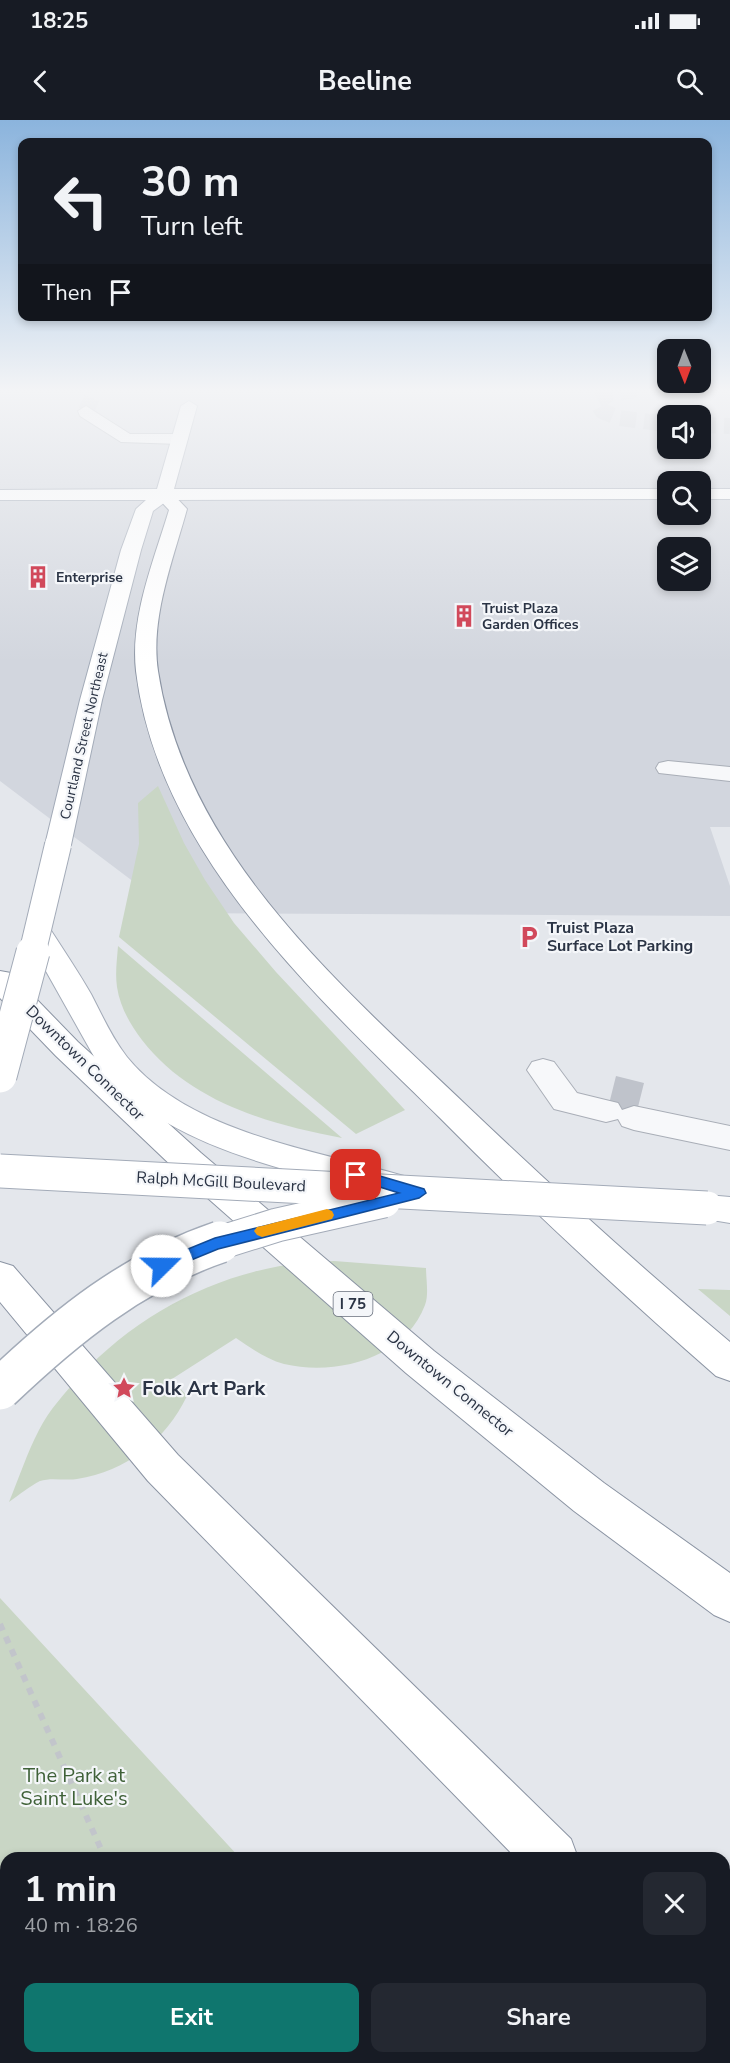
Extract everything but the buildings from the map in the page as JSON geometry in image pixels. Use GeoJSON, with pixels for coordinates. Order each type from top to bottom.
{"type":"FeatureCollection","features":[{"type":"Feature","properties":{"kind":"main road"},"geometry":{"type":"LineString","coordinates":[[164,495],[168,481]]}},
{"type":"Feature","properties":{"kind":"main road"},"geometry":{"type":"LineString","coordinates":[[0,495],[657,494]]}},
{"type":"Feature","properties":{"kind":"main road"},"geometry":{"type":"LineString","coordinates":[[711,494],[730,494]]}},
{"type":"Feature","properties":{"kind":"main road"},"geometry":{"type":"LineString","coordinates":[[164,495],[178,509],[156,590],[146,646],[149,680],[156,717],[177,783],[224,861],[273,929],[357,1018],[491,1149],[730,1365]]}},
{"type":"Feature","properties":{"kind":"main road","name":"Courtland Street Northeast"},"geometry":{"type":"LineString","coordinates":[[0,1076],[38,932],[91,700],[131,550],[145,509],[164,495]]}},
{"type":"Feature","properties":{"kind":"main road"},"geometry":{"type":"LineString","coordinates":[[38,932],[68,980],[100,1041],[121,1072],[144,1094],[174,1113],[250,1144],[419,1193]]}},
{"type":"Feature","properties":{"kind":"main road","name":"Downtown Connector"},"geometry":{"type":"LineString","coordinates":[[0,980],[67,1049],[189,1162],[420,1362],[589,1497],[730,1600]]}},
{"type":"Feature","properties":{"kind":"main road","name":"Ralph McGill Boulevard"},"geometry":{"type":"LineString","coordinates":[[0,1170],[719,1209]]}},
{"type":"Feature","properties":{"kind":"main road"},"geometry":{"type":"LineString","coordinates":[[0,1389],[70,1324],[110,1295],[162,1266],[215,1244],[419,1193]]}},
{"type":"Feature","properties":{"kind":"main road"},"geometry":{"type":"LineString","coordinates":[[0,1276],[163,1468],[546,1852]]}},
{"type":"Feature","properties":{"kind":"lane"},"geometry":{"type":"LineString","coordinates":[[668,768],[730,774]]}},
{"type":"Feature","properties":{"kind":"lane"},"geometry":{"type":"LineString","coordinates":[[623,1105],[727,1137]]}},
{"type":"Feature","properties":{"kind":"path"},"geometry":{"type":"LineString","coordinates":[[0,1624],[102,1852]]}},
{"type":"Feature","properties":{"kind":"shaded area"},"geometry":{"type":"Polygon","coordinates":[[[0,481],[657,481],[657,525],[711,525],[711,481],[730,481],[730,827],[710,827],[730,886],[730,916],[175,913],[0,781],[0,481]]]}},
{"type":"Feature","properties":{"kind":"green space"},"geometry":{"type":"Polygon","coordinates":[[[158,786],[184,843],[205,880],[234,923],[276,972],[405,1110],[356,1134],[119,937],[139,844],[138,803],[158,786]]]}},
{"type":"Feature","properties":{"kind":"green space"},"geometry":{"type":"Polygon","coordinates":[[[118,946],[342,1138],[286,1126],[259,1117],[207,1095],[183,1080],[142,1040],[126,1015],[117,987],[118,946]]]}},
{"type":"Feature","properties":{"kind":"green space","name":"Folk Art Park"},"geometry":{"type":"Polygon","coordinates":[[[334,1261],[426,1268],[425,1305],[415,1324],[402,1339],[385,1351],[346,1365],[304,1367],[277,1362],[236,1338],[172,1379],[187,1396],[168,1427],[143,1451],[112,1469],[95,1475],[40,1481],[9,1502],[39,1430],[48,1416],[80,1376],[123,1337],[171,1305],[224,1281],[280,1266],[334,1261]]]}},
{"type":"Feature","properties":{"kind":"green space"},"geometry":{"type":"Polygon","coordinates":[[[698,1289],[730,1290],[730,1316],[698,1289]]]}},
{"type":"Feature","properties":{"kind":"green space","name":"The Park at Saint Luke's"},"geometry":{"type":"Polygon","coordinates":[[[0,1598],[234,1852],[0,1852],[0,1598]]]}},
{"type":"Feature","properties":{"kind":"tunnel"},"geometry":{"type":"LineString","coordinates":[[612,1092],[640,1099]]}},
{"type":"Feature","properties":{"kind":"slow traffic"},"geometry":{"type":"LineString","coordinates":[[262,1231],[327,1215]]}},
{"type":"Feature","properties":{"kind":"place","name":"Enterprise"},"geometry":{"type":"Point","coordinates":[38,577]}},
{"type":"Feature","properties":{"kind":"place","name":"Truist Plaza Garden Offices"},"geometry":{"type":"Point","coordinates":[464,616]}},
{"type":"Feature","properties":{"kind":"place","name":"Truist Plaza Surface Lot Parking"},"geometry":{"type":"Point","coordinates":[529,937]}},
{"type":"Feature","properties":{"kind":"place","name":"Folk Art Park"},"geometry":{"type":"Point","coordinates":[124,1388]}},
{"type":"Feature","properties":{"kind":"route"},"geometry":{"type":"LineString","coordinates":[[162,1266],[215,1244],[419,1193],[356,1175]]}}]}
